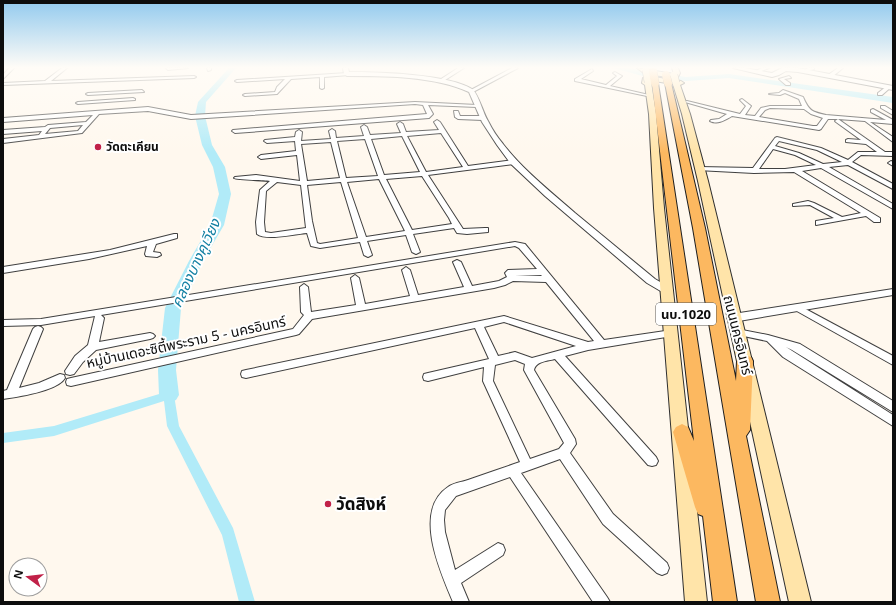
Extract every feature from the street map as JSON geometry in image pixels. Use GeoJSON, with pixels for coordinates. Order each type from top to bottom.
{"type":"FeatureCollection","features":[{"type":"Feature","properties":{"kind":"main road"},"geometry":{"type":"LineString","coordinates":[[648,96],[653,109]]}},
{"type":"Feature","properties":{"kind":"main road","name":"นบ.1020"},"geometry":{"type":"LineString","coordinates":[[656,96],[653,109],[657,188],[682,432],[696,602]]}},
{"type":"Feature","properties":{"kind":"main road","name":"นบ.1020"},"geometry":{"type":"LineString","coordinates":[[663,96],[724,602]]}},
{"type":"Feature","properties":{"kind":"main road","name":"ถนนนครอินทร์"},"geometry":{"type":"LineString","coordinates":[[666,96],[699,228],[768,602]]}},
{"type":"Feature","properties":{"kind":"main road","name":"ถนนนครอินทร์"},"geometry":{"type":"LineString","coordinates":[[674,96],[686,114],[733,318],[745,361],[800,602]]}},
{"type":"Feature","properties":{"kind":"main road"},"geometry":{"type":"LineString","coordinates":[[685,96],[686,114]]}},
{"type":"Feature","properties":{"kind":"main road"},"geometry":{"type":"LineString","coordinates":[[740,456],[745,361]]}},
{"type":"Feature","properties":{"kind":"main road"},"geometry":{"type":"LineString","coordinates":[[682,432],[717,546]]}},
{"type":"Feature","properties":{"kind":"street"},"geometry":{"type":"LineString","coordinates":[[103,101],[107,96]]}},
{"type":"Feature","properties":{"kind":"street"},"geometry":{"type":"LineString","coordinates":[[474,96],[483,118],[499,144],[514,162],[548,194],[651,281],[668,291]]}},
{"type":"Feature","properties":{"kind":"street"},"geometry":{"type":"LineString","coordinates":[[797,96],[801,98],[804,108]]}},
{"type":"Feature","properties":{"kind":"street"},"geometry":{"type":"LineString","coordinates":[[78,103],[134,99]]}},
{"type":"Feature","properties":{"kind":"street"},"geometry":{"type":"LineString","coordinates":[[741,116],[749,106],[742,100]]}},
{"type":"Feature","properties":{"kind":"street"},"geometry":{"type":"LineString","coordinates":[[686,102],[730,114],[817,128],[819,128],[826,117]]}},
{"type":"Feature","properties":{"kind":"street"},"geometry":{"type":"LineString","coordinates":[[3,120],[148,109],[163,111],[176,116],[191,117],[425,103],[477,106]]}},
{"type":"Feature","properties":{"kind":"street"},"geometry":{"type":"LineString","coordinates":[[235,131],[429,116],[430,114],[425,103]]}},
{"type":"Feature","properties":{"kind":"street"},"geometry":{"type":"LineString","coordinates":[[756,118],[763,109],[770,107],[804,108],[826,117],[892,122]]}},
{"type":"Feature","properties":{"kind":"street"},"geometry":{"type":"LineString","coordinates":[[883,107],[893,113]]}},
{"type":"Feature","properties":{"kind":"street"},"geometry":{"type":"LineString","coordinates":[[873,111],[892,122]]}},
{"type":"Feature","properties":{"kind":"street"},"geometry":{"type":"LineString","coordinates":[[456,112],[458,117],[462,118],[483,118]]}},
{"type":"Feature","properties":{"kind":"street"},"geometry":{"type":"LineString","coordinates":[[3,141],[80,132],[97,113]]}},
{"type":"Feature","properties":{"kind":"street"},"geometry":{"type":"LineString","coordinates":[[224,120],[227,114]]}},
{"type":"Feature","properties":{"kind":"street"},"geometry":{"type":"LineString","coordinates":[[713,121],[720,121],[730,114]]}},
{"type":"Feature","properties":{"kind":"street"},"geometry":{"type":"LineString","coordinates":[[838,121],[883,153]]}},
{"type":"Feature","properties":{"kind":"street"},"geometry":{"type":"LineString","coordinates":[[437,122],[467,169]]}},
{"type":"Feature","properties":{"kind":"street"},"geometry":{"type":"LineString","coordinates":[[867,122],[893,140]]}},
{"type":"Feature","properties":{"kind":"street"},"geometry":{"type":"LineString","coordinates":[[3,132],[45,129],[51,126],[89,123]]}},
{"type":"Feature","properties":{"kind":"street"},"geometry":{"type":"LineString","coordinates":[[400,124],[424,174],[460,231],[484,230]]}},
{"type":"Feature","properties":{"kind":"street"},"geometry":{"type":"LineString","coordinates":[[364,127],[382,178],[409,232],[416,252]]}},
{"type":"Feature","properties":{"kind":"street"},"geometry":{"type":"LineString","coordinates":[[40,136],[45,129]]}},
{"type":"Feature","properties":{"kind":"street"},"geometry":{"type":"LineString","coordinates":[[839,130],[852,130]]}},
{"type":"Feature","properties":{"kind":"street"},"geometry":{"type":"LineString","coordinates":[[332,131],[344,181],[368,255]]}},
{"type":"Feature","properties":{"kind":"street"},"geometry":{"type":"LineString","coordinates":[[267,141],[298,138],[333,140],[442,131]]}},
{"type":"Feature","properties":{"kind":"street"},"geometry":{"type":"LineString","coordinates":[[298,138],[304,183],[304,195],[314,244],[320,246],[457,225]]}},
{"type":"Feature","properties":{"kind":"street"},"geometry":{"type":"LineString","coordinates":[[754,171],[777,139],[780,139],[819,149],[893,187]]}},
{"type":"Feature","properties":{"kind":"street"},"geometry":{"type":"LineString","coordinates":[[848,141],[867,142]]}},
{"type":"Feature","properties":{"kind":"street"},"geometry":{"type":"LineString","coordinates":[[771,147],[797,154],[822,166],[893,207]]}},
{"type":"Feature","properties":{"kind":"street"},"geometry":{"type":"LineString","coordinates":[[699,169],[771,172],[848,163],[858,151],[893,154]]}},
{"type":"Feature","properties":{"kind":"street"},"geometry":{"type":"LineString","coordinates":[[261,157],[299,153]]}},
{"type":"Feature","properties":{"kind":"street"},"geometry":{"type":"LineString","coordinates":[[237,178],[256,177],[304,183],[344,181],[424,174],[514,162]]}},
{"type":"Feature","properties":{"kind":"street"},"geometry":{"type":"LineString","coordinates":[[796,170],[877,220]]}},
{"type":"Feature","properties":{"kind":"street"},"geometry":{"type":"LineString","coordinates":[[275,180],[263,190],[260,222],[262,234],[271,236],[310,230]]}},
{"type":"Feature","properties":{"kind":"street"},"geometry":{"type":"LineString","coordinates":[[795,205],[808,202],[841,219]]}},
{"type":"Feature","properties":{"kind":"street"},"geometry":{"type":"LineString","coordinates":[[819,223],[867,214]]}},
{"type":"Feature","properties":{"kind":"street"},"geometry":{"type":"LineString","coordinates":[[3,270],[97,255],[152,243],[174,236]]}},
{"type":"Feature","properties":{"kind":"street"},"geometry":{"type":"LineString","coordinates":[[152,243],[149,254],[157,255]]}},
{"type":"Feature","properties":{"kind":"street"},"geometry":{"type":"LineString","coordinates":[[3,323],[41,322],[515,244],[521,245],[602,343]]}},
{"type":"Feature","properties":{"kind":"street"},"geometry":{"type":"LineString","coordinates":[[456,262],[469,289]]}},
{"type":"Feature","properties":{"kind":"street"},"geometry":{"type":"LineString","coordinates":[[406,270],[415,298]]}},
{"type":"Feature","properties":{"kind":"street"},"geometry":{"type":"LineString","coordinates":[[511,278],[509,274],[510,272],[543,272]]}},
{"type":"Feature","properties":{"kind":"street"},"geometry":{"type":"LineString","coordinates":[[354,278],[361,307]]}},
{"type":"Feature","properties":{"kind":"street"},"geometry":{"type":"LineString","coordinates":[[304,287],[306,312],[309,316],[502,283],[511,278],[549,279]]}},
{"type":"Feature","properties":{"kind":"street"},"geometry":{"type":"LineString","coordinates":[[733,318],[798,308],[848,298],[893,292]]}},
{"type":"Feature","properties":{"kind":"street"},"geometry":{"type":"LineString","coordinates":[[798,308],[893,361]]}},
{"type":"Feature","properties":{"kind":"street","name":"หมู่บ้านเดอะซิตี้พระราม 5 - นครอินทร์"},"geometry":{"type":"LineString","coordinates":[[7,394],[50,385],[60,378],[62,383],[70,376],[104,375],[296,332],[305,319],[309,316]]}},
{"type":"Feature","properties":{"kind":"street"},"geometry":{"type":"LineString","coordinates":[[93,347],[99,318]]}},
{"type":"Feature","properties":{"kind":"street"},"geometry":{"type":"LineString","coordinates":[[246,374],[504,319],[510,319],[588,346]]}},
{"type":"Feature","properties":{"kind":"street"},"geometry":{"type":"LineString","coordinates":[[478,324],[492,362],[488,381],[527,465]]}},
{"type":"Feature","properties":{"kind":"street"},"geometry":{"type":"LineString","coordinates":[[7,394],[38,329]]}},
{"type":"Feature","properties":{"kind":"street"},"geometry":{"type":"LineString","coordinates":[[737,332],[768,338],[796,347],[888,404]]}},
{"type":"Feature","properties":{"kind":"street"},"geometry":{"type":"LineString","coordinates":[[428,377],[517,356],[532,363],[602,343],[672,333]]}},
{"type":"Feature","properties":{"kind":"street"},"geometry":{"type":"LineString","coordinates":[[70,376],[79,359],[93,347],[150,336]]}},
{"type":"Feature","properties":{"kind":"street"},"geometry":{"type":"LineString","coordinates":[[768,338],[787,354],[893,420]]}},
{"type":"Feature","properties":{"kind":"street"},"geometry":{"type":"LineString","coordinates":[[558,355],[652,461]]}},
{"type":"Feature","properties":{"kind":"street"},"geometry":{"type":"LineString","coordinates":[[461,602],[451,581],[439,538],[438,511],[443,500],[452,491],[563,453],[569,447],[570,442],[529,370],[532,363]]}},
{"type":"Feature","properties":{"kind":"street"},"geometry":{"type":"LineString","coordinates":[[817,373],[826,366]]}},
{"type":"Feature","properties":{"kind":"street"},"geometry":{"type":"LineString","coordinates":[[876,410],[888,404]]}},
{"type":"Feature","properties":{"kind":"street"},"geometry":{"type":"LineString","coordinates":[[563,453],[608,519],[662,568]]}},
{"type":"Feature","properties":{"kind":"street"},"geometry":{"type":"LineString","coordinates":[[512,470],[602,602]]}},
{"type":"Feature","properties":{"kind":"street"},"geometry":{"type":"LineString","coordinates":[[451,581],[498,550]]}},
{"type":"Feature","properties":{"kind":"waterway","name":"คลองบางคูเวียง"},"geometry":{"type":"LineString","coordinates":[[169,395],[167,370],[173,308],[196,261],[217,225],[225,194],[219,167],[207,145],[200,116],[202,102],[207,96]]}},
{"type":"Feature","properties":{"kind":"waterway"},"geometry":{"type":"LineString","coordinates":[[861,96],[893,100]]}},
{"type":"Feature","properties":{"kind":"waterway","name":"คลองบางคูเวียง"},"geometry":{"type":"LineString","coordinates":[[3,438],[54,431],[169,395],[173,426],[228,533],[247,602]]}},
{"type":"Feature","properties":{"kind":"place","name":"วัดตะเคียน"},"geometry":{"type":"Point","coordinates":[98,147]}},
{"type":"Feature","properties":{"kind":"place","name":"วัดสิงห์"},"geometry":{"type":"Point","coordinates":[328,504]}}]}
